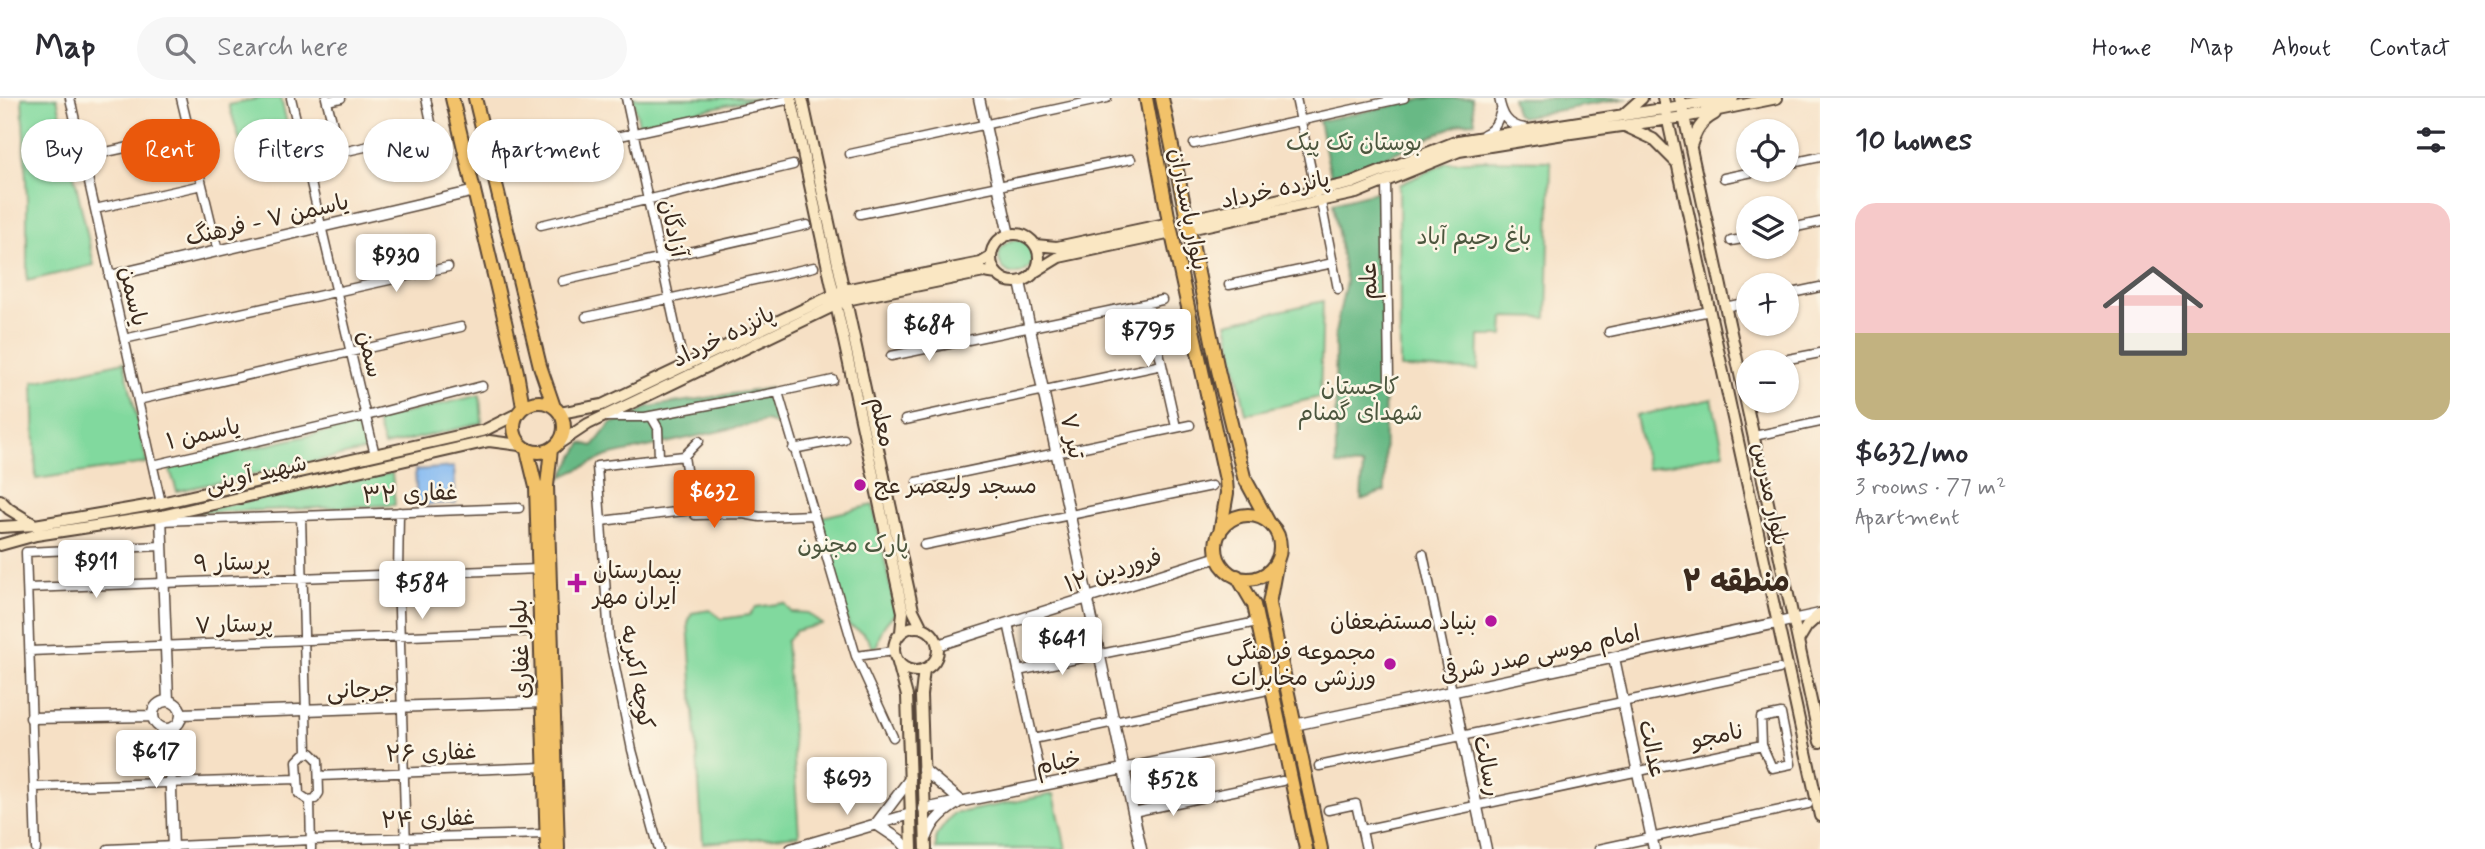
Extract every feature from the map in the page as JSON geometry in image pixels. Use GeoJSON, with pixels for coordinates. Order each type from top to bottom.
{"type":"FeatureCollection","features":[{"type":"Feature","properties":{"kind":"main road"},"geometry":{"type":"LineString","coordinates":[[453,98],[517,372],[520,411],[513,430],[524,447],[535,452],[554,447],[564,429],[540,366],[495,182]]}},
{"type":"Feature","properties":{"kind":"main road"},"geometry":{"type":"LineString","coordinates":[[475,98],[480,119]]}},
{"type":"Feature","properties":{"kind":"main road","name":"معلم"},"geometry":{"type":"LineString","coordinates":[[795,98],[913,610],[922,628]]}},
{"type":"Feature","properties":{"kind":"main road","name":"بلوار پاسداران"},"geometry":{"type":"LineString","coordinates":[[1146,98],[1171,228],[1226,481],[1227,494],[1220,533]]}},
{"type":"Feature","properties":{"kind":"main road","name":"بلوار پاسداران"},"geometry":{"type":"LineString","coordinates":[[1162,98],[1244,477],[1269,523]]}},
{"type":"Feature","properties":{"kind":"main road"},"geometry":{"type":"LineString","coordinates":[[1642,98],[1623,120],[1653,139],[1678,166]]}},
{"type":"Feature","properties":{"kind":"main road"},"geometry":{"type":"LineString","coordinates":[[1691,146],[1698,128],[1721,106],[1702,98]]}},
{"type":"Feature","properties":{"kind":"main road","name":"پانزده خرداد"},"geometry":{"type":"LineString","coordinates":[[1721,106],[1733,98]]}},
{"type":"Feature","properties":{"kind":"main road","name":"پانزده خرداد"},"geometry":{"type":"LineString","coordinates":[[1188,224],[1386,182],[1459,151],[1564,129],[1623,120],[1666,109],[1721,106],[1777,98]]}},
{"type":"Feature","properties":{"kind":"main road","name":"بلوار مدرس"},"geometry":{"type":"LineString","coordinates":[[1682,108],[1798,641],[1815,695],[1820,742]]}},
{"type":"Feature","properties":{"kind":"main road","name":"بلوار مدرس"},"geometry":{"type":"LineString","coordinates":[[1666,109],[1820,816]]}},
{"type":"Feature","properties":{"kind":"main road","name":"پانزده خرداد"},"geometry":{"type":"LineString","coordinates":[[1319,197],[1438,148],[1477,137],[1532,129],[1564,129]]}},
{"type":"Feature","properties":{"kind":"main road"},"geometry":{"type":"LineString","coordinates":[[1036,271],[1040,258],[1035,245],[1022,235],[1009,235],[999,241],[991,257],[997,274],[1008,281],[1020,282],[1059,257],[1188,224]]}},
{"type":"Feature","properties":{"kind":"main road"},"geometry":{"type":"LineString","coordinates":[[1035,245],[1057,247],[1171,228]]}},
{"type":"Feature","properties":{"kind":"main road","name":"پانزده خرداد"},"geometry":{"type":"LineString","coordinates":[[557,410],[602,405],[840,297],[981,263],[991,257]]}},
{"type":"Feature","properties":{"kind":"main road","name":"پانزده خرداد"},"geometry":{"type":"LineString","coordinates":[[554,447],[603,417],[840,297],[984,272],[997,274]]}},
{"type":"Feature","properties":{"kind":"main road","name":"معلم"},"geometry":{"type":"LineString","coordinates":[[840,297],[903,612],[901,632]]}},
{"type":"Feature","properties":{"kind":"main road"},"geometry":{"type":"LineString","coordinates":[[517,372],[522,377],[533,378],[540,366]]}},
{"type":"Feature","properties":{"kind":"main road"},"geometry":{"type":"LineString","coordinates":[[520,411],[542,402],[557,410]]}},
{"type":"Feature","properties":{"kind":"main road","name":"شهید آوینی"},"geometry":{"type":"LineString","coordinates":[[0,527],[35,525],[162,503],[485,430],[520,411]]}},
{"type":"Feature","properties":{"kind":"main road","name":"شهید آوینی"},"geometry":{"type":"LineString","coordinates":[[0,545],[36,535],[161,518],[489,441],[524,447]]}},
{"type":"Feature","properties":{"kind":"main road","name":"بلوار غفاری"},"geometry":{"type":"LineString","coordinates":[[524,447],[536,486],[547,849]]}},
{"type":"Feature","properties":{"kind":"main road","name":"بلوار غفاری"},"geometry":{"type":"LineString","coordinates":[[554,447],[547,485],[558,849]]}},
{"type":"Feature","properties":{"kind":"main road"},"geometry":{"type":"LineString","coordinates":[[0,500],[35,525]]}},
{"type":"Feature","properties":{"kind":"main road"},"geometry":{"type":"LineString","coordinates":[[1277,561],[1273,568],[1259,577],[1251,579],[1237,576],[1227,571],[1218,557],[1216,549],[1220,533],[1230,521],[1246,515],[1262,518],[1278,536],[1280,544],[1277,561],[1269,604],[1321,849]]}},
{"type":"Feature","properties":{"kind":"main road"},"geometry":{"type":"LineString","coordinates":[[1237,576],[1254,605],[1306,849]]}},
{"type":"Feature","properties":{"kind":"main road"},"geometry":{"type":"LineString","coordinates":[[1798,641],[1807,626],[1820,614]]}},
{"type":"Feature","properties":{"kind":"main road"},"geometry":{"type":"LineString","coordinates":[[898,663],[905,669],[925,669],[936,659],[938,645],[933,634],[922,628],[909,627],[896,639],[894,651],[907,696],[910,849]]}},
{"type":"Feature","properties":{"kind":"main road"},"geometry":{"type":"LineString","coordinates":[[925,669],[921,695],[925,846]]}},
{"type":"Feature","properties":{"kind":"street","name":"یاسمن"},"geometry":{"type":"LineString","coordinates":[[70,98],[75,119]]}},
{"type":"Feature","properties":{"kind":"street"},"geometry":{"type":"LineString","coordinates":[[181,98],[186,119]]}},
{"type":"Feature","properties":{"kind":"street","name":"سمن"},"geometry":{"type":"LineString","coordinates":[[291,98],[296,119]]}},
{"type":"Feature","properties":{"kind":"street"},"geometry":{"type":"LineString","coordinates":[[332,119],[327,100],[341,98]]}},
{"type":"Feature","properties":{"kind":"street"},"geometry":{"type":"LineString","coordinates":[[349,150],[433,132],[426,98]]}},
{"type":"Feature","properties":{"kind":"street","name":"آزادگان"},"geometry":{"type":"LineString","coordinates":[[626,98],[684,367]]}},
{"type":"Feature","properties":{"kind":"street"},"geometry":{"type":"LineString","coordinates":[[624,135],[795,98]]}},
{"type":"Feature","properties":{"kind":"street"},"geometry":{"type":"LineString","coordinates":[[979,98],[1009,235]]}},
{"type":"Feature","properties":{"kind":"street"},"geometry":{"type":"LineString","coordinates":[[850,154],[1107,98]]}},
{"type":"Feature","properties":{"kind":"street"},"geometry":{"type":"LineString","coordinates":[[1296,98],[1338,289]]}},
{"type":"Feature","properties":{"kind":"street"},"geometry":{"type":"LineString","coordinates":[[1499,98],[1507,120],[1515,127],[1532,129]]}},
{"type":"Feature","properties":{"kind":"street"},"geometry":{"type":"LineString","coordinates":[[1194,144],[1400,99]]}},
{"type":"Feature","properties":{"kind":"street"},"geometry":{"type":"LineString","coordinates":[[1477,137],[1490,131],[1497,123],[1502,110]]}},
{"type":"Feature","properties":{"kind":"street"},"geometry":{"type":"LineString","coordinates":[[1799,161],[1820,157]]}},
{"type":"Feature","properties":{"kind":"street"},"geometry":{"type":"LineString","coordinates":[[860,214],[1131,159]]}},
{"type":"Feature","properties":{"kind":"street"},"geometry":{"type":"LineString","coordinates":[[541,225],[793,165]]}},
{"type":"Feature","properties":{"kind":"street"},"geometry":{"type":"LineString","coordinates":[[1724,178],[1736,175]]}},
{"type":"Feature","properties":{"kind":"street","name":"یاسمن"},"geometry":{"type":"LineString","coordinates":[[89,182],[162,503]]}},
{"type":"Feature","properties":{"kind":"street","name":"سمن"},"geometry":{"type":"LineString","coordinates":[[311,182],[376,455]]}},
{"type":"Feature","properties":{"kind":"street","name":"علم"},"geometry":{"type":"LineString","coordinates":[[1386,182],[1389,380]]}},
{"type":"Feature","properties":{"kind":"street"},"geometry":{"type":"LineString","coordinates":[[95,209],[202,184],[218,251]]}},
{"type":"Feature","properties":{"kind":"street","name":"یاسمن ۷ - فرهنگ"},"geometry":{"type":"LineString","coordinates":[[110,276],[475,191]]}},
{"type":"Feature","properties":{"kind":"street"},"geometry":{"type":"LineString","coordinates":[[1799,227],[1820,222]]}},
{"type":"Feature","properties":{"kind":"street"},"geometry":{"type":"LineString","coordinates":[[562,281],[807,225]]}},
{"type":"Feature","properties":{"kind":"street"},"geometry":{"type":"LineString","coordinates":[[1731,241],[1736,240]]}},
{"type":"Feature","properties":{"kind":"street"},"geometry":{"type":"LineString","coordinates":[[1229,285],[1333,263]]}},
{"type":"Feature","properties":{"kind":"street"},"geometry":{"type":"LineString","coordinates":[[124,339],[448,267]]}},
{"type":"Feature","properties":{"kind":"street"},"geometry":{"type":"LineString","coordinates":[[586,317],[814,267]]}},
{"type":"Feature","properties":{"kind":"street","name":"۷ تیر"},"geometry":{"type":"LineString","coordinates":[[1020,282],[1141,849]]}},
{"type":"Feature","properties":{"kind":"street"},"geometry":{"type":"LineString","coordinates":[[891,356],[1162,300]]}},
{"type":"Feature","properties":{"kind":"street"},"geometry":{"type":"LineString","coordinates":[[1148,303],[1176,427]]}},
{"type":"Feature","properties":{"kind":"street"},"geometry":{"type":"LineString","coordinates":[[1726,307],[1736,305]]}},
{"type":"Feature","properties":{"kind":"street"},"geometry":{"type":"LineString","coordinates":[[1609,332],[1710,311]]}},
{"type":"Feature","properties":{"kind":"street"},"geometry":{"type":"LineString","coordinates":[[138,400],[461,327]]}},
{"type":"Feature","properties":{"kind":"street"},"geometry":{"type":"LineString","coordinates":[[1799,358],[1820,354]]}},
{"type":"Feature","properties":{"kind":"street"},"geometry":{"type":"LineString","coordinates":[[905,420],[1162,365]]}},
{"type":"Feature","properties":{"kind":"street"},"geometry":{"type":"LineString","coordinates":[[603,417],[651,416],[833,380]]}},
{"type":"Feature","properties":{"kind":"street","name":"یاسمن ۱"},"geometry":{"type":"LineString","coordinates":[[153,465],[482,386]]}},
{"type":"Feature","properties":{"kind":"street"},"geometry":{"type":"LineString","coordinates":[[778,392],[856,656],[893,737]]}},
{"type":"Feature","properties":{"kind":"street"},"geometry":{"type":"LineString","coordinates":[[651,416],[657,428],[659,458],[684,456],[699,441]]}},
{"type":"Feature","properties":{"kind":"street"},"geometry":{"type":"LineString","coordinates":[[1754,436],[1820,422]]}},
{"type":"Feature","properties":{"kind":"street"},"geometry":{"type":"LineString","coordinates":[[918,481],[1190,425]]}},
{"type":"Feature","properties":{"kind":"street"},"geometry":{"type":"LineString","coordinates":[[793,449],[844,439]]}},
{"type":"Feature","properties":{"kind":"street"},"geometry":{"type":"LineString","coordinates":[[684,456],[692,510],[699,516],[814,514]]}},
{"type":"Feature","properties":{"kind":"street","name":"کوچه اکبریه"},"geometry":{"type":"LineString","coordinates":[[659,458],[597,466],[609,636],[632,750],[659,849]]}},
{"type":"Feature","properties":{"kind":"street"},"geometry":{"type":"LineString","coordinates":[[924,545],[1212,486]]}},
{"type":"Feature","properties":{"kind":"street","name":"غفاری ۳۲"},"geometry":{"type":"LineString","coordinates":[[161,518],[519,508]]}},
{"type":"Feature","properties":{"kind":"street"},"geometry":{"type":"LineString","coordinates":[[602,521],[692,510]]}},
{"type":"Feature","properties":{"kind":"street"},"geometry":{"type":"LineString","coordinates":[[399,512],[398,575],[406,849]]}},
{"type":"Feature","properties":{"kind":"street"},"geometry":{"type":"LineString","coordinates":[[301,516],[307,753]]}},
{"type":"Feature","properties":{"kind":"street"},"geometry":{"type":"LineString","coordinates":[[161,518],[168,701]]}},
{"type":"Feature","properties":{"kind":"street"},"geometry":{"type":"LineString","coordinates":[[36,849],[26,552],[162,546]]}},
{"type":"Feature","properties":{"kind":"street"},"geometry":{"type":"LineString","coordinates":[[1423,554],[1452,691]]}},
{"type":"Feature","properties":{"kind":"street","name":"۱۲ فروردین"},"geometry":{"type":"LineString","coordinates":[[938,645],[1218,557]]}},
{"type":"Feature","properties":{"kind":"street","name":"پرستار ۹"},"geometry":{"type":"LineString","coordinates":[[27,588],[539,569]]}},
{"type":"Feature","properties":{"kind":"street","name":"امام موسی صدر شرقی"},"geometry":{"type":"LineString","coordinates":[[1294,724],[1820,614]]}},
{"type":"Feature","properties":{"kind":"street"},"geometry":{"type":"LineString","coordinates":[[1018,671],[1257,622]]}},
{"type":"Feature","properties":{"kind":"street"},"geometry":{"type":"LineString","coordinates":[[1008,623],[1043,785]]}},
{"type":"Feature","properties":{"kind":"street","name":"پرستار ۷"},"geometry":{"type":"LineString","coordinates":[[30,651],[540,631]]}},
{"type":"Feature","properties":{"kind":"street"},"geometry":{"type":"LineString","coordinates":[[856,656],[894,651]]}},
{"type":"Feature","properties":{"kind":"street","name":"عدالت"},"geometry":{"type":"LineString","coordinates":[[1614,657],[1653,843]]}},
{"type":"Feature","properties":{"kind":"street"},"geometry":{"type":"LineString","coordinates":[[1319,766],[1779,669]]}},
{"type":"Feature","properties":{"kind":"street"},"geometry":{"type":"LineString","coordinates":[[1033,739],[1263,691]]}},
{"type":"Feature","properties":{"kind":"street","name":"رسالت"},"geometry":{"type":"LineString","coordinates":[[1452,691],[1486,849]]}},
{"type":"Feature","properties":{"kind":"street"},"geometry":{"type":"LineString","coordinates":[[168,701],[176,703],[181,715],[176,726],[169,729],[156,724],[153,716],[157,705],[168,701]]}},
{"type":"Feature","properties":{"kind":"street","name":"جرجانی"},"geometry":{"type":"LineString","coordinates":[[181,715],[542,702]]}},
{"type":"Feature","properties":{"kind":"street"},"geometry":{"type":"LineString","coordinates":[[1781,714],[1791,764],[1772,768],[1762,745],[1761,718],[1781,714]]}},
{"type":"Feature","properties":{"kind":"street"},"geometry":{"type":"LineString","coordinates":[[31,718],[153,716]]}},
{"type":"Feature","properties":{"kind":"street"},"geometry":{"type":"LineString","coordinates":[[169,729],[173,847]]}},
{"type":"Feature","properties":{"kind":"street","name":"خیام"},"geometry":{"type":"LineString","coordinates":[[924,809],[1282,737]]}},
{"type":"Feature","properties":{"kind":"street","name":"نامجو"},"geometry":{"type":"LineString","coordinates":[[1362,830],[1762,745]]}},
{"type":"Feature","properties":{"kind":"street"},"geometry":{"type":"LineString","coordinates":[[301,755],[314,755],[318,760],[319,776],[319,793],[315,799],[304,799],[299,794],[297,761],[301,755]]}},
{"type":"Feature","properties":{"kind":"street","name":"غفاری ۲۶"},"geometry":{"type":"LineString","coordinates":[[319,776],[544,767]]}},
{"type":"Feature","properties":{"kind":"street"},"geometry":{"type":"LineString","coordinates":[[923,769],[961,801],[943,812],[930,827],[925,846]]}},
{"type":"Feature","properties":{"kind":"street"},"geometry":{"type":"LineString","coordinates":[[34,787],[298,779]]}},
{"type":"Feature","properties":{"kind":"street"},"geometry":{"type":"LineString","coordinates":[[876,824],[909,779]]}},
{"type":"Feature","properties":{"kind":"street"},"geometry":{"type":"LineString","coordinates":[[1133,812],[1282,781]]}},
{"type":"Feature","properties":{"kind":"street"},"geometry":{"type":"LineString","coordinates":[[310,800],[311,845]]}},
{"type":"Feature","properties":{"kind":"street"},"geometry":{"type":"LineString","coordinates":[[1328,810],[1356,804],[1366,849]]}},
{"type":"Feature","properties":{"kind":"street"},"geometry":{"type":"LineString","coordinates":[[1599,849],[1653,843],[1730,821],[1808,804]]}},
{"type":"Feature","properties":{"kind":"street"},"geometry":{"type":"LineString","coordinates":[[790,849],[911,814]]}},
{"type":"Feature","properties":{"kind":"street"},"geometry":{"type":"LineString","coordinates":[[876,824],[910,849]]}},
{"type":"Feature","properties":{"kind":"street","name":"غفاری ۲۴"},"geometry":{"type":"LineString","coordinates":[[108,849],[311,845],[405,837],[546,834]]}},
{"type":"Feature","properties":{"kind":"green space"},"geometry":{"type":"Polygon","coordinates":[[[22,98],[57,98],[62,119],[23,119],[22,98]]]}},
{"type":"Feature","properties":{"kind":"green space"},"geometry":{"type":"Polygon","coordinates":[[[260,98],[281,98],[286,119],[234,119],[234,122],[229,105],[260,98]]]}},
{"type":"Feature","properties":{"kind":"green space"},"geometry":{"type":"Polygon","coordinates":[[[633,98],[758,98],[639,124],[633,98]]]}},
{"type":"Feature","properties":{"kind":"green space","name":"بوستان تک پیک"},"geometry":{"type":"Polygon","coordinates":[[[1429,98],[1472,98],[1475,122],[1461,123],[1355,171],[1331,176],[1319,121],[1429,98]]]}},
{"type":"Feature","properties":{"kind":"green space"},"geometry":{"type":"Polygon","coordinates":[[[1512,98],[1629,98],[1521,117],[1516,113],[1512,98]]]}},
{"type":"Feature","properties":{"kind":"green space","name":"باغ رحیم آباد"},"geometry":{"type":"Polygon","coordinates":[[[1482,160],[1551,161],[1547,318],[1504,317],[1503,336],[1479,336],[1478,370],[1400,368],[1399,185],[1446,163],[1482,160]]]}},
{"type":"Feature","properties":{"kind":"green space"},"geometry":{"type":"Polygon","coordinates":[[[26,182],[76,182],[94,265],[27,281],[26,182]]]}},
{"type":"Feature","properties":{"kind":"green space","name":"کاجستان شهدای گمنام"},"geometry":{"type":"Polygon","coordinates":[[[1383,190],[1385,491],[1361,500],[1363,466],[1336,465],[1335,333],[1346,281],[1333,203],[1383,190]]]}},
{"type":"Feature","properties":{"kind":"green space"},"geometry":{"type":"Polygon","coordinates":[[[1016,240],[1028,245],[1033,257],[1028,269],[1016,274],[1004,269],[999,257],[1004,245],[1016,240]]]}},
{"type":"Feature","properties":{"kind":"green space"},"geometry":{"type":"Polygon","coordinates":[[[1323,301],[1320,397],[1246,414],[1227,323],[1323,301]]]}},
{"type":"Feature","properties":{"kind":"green space"},"geometry":{"type":"Polygon","coordinates":[[[124,362],[147,463],[36,479],[33,382],[124,362]]]}},
{"type":"Feature","properties":{"kind":"green space"},"geometry":{"type":"Polygon","coordinates":[[[770,388],[782,426],[766,421],[607,456],[562,477],[582,443],[593,446],[611,423],[630,419],[647,407],[770,388]]]}},
{"type":"Feature","properties":{"kind":"green space"},"geometry":{"type":"Polygon","coordinates":[[[480,395],[482,423],[384,446],[376,420],[480,395]]]}},
{"type":"Feature","properties":{"kind":"green space"},"geometry":{"type":"Polygon","coordinates":[[[1712,399],[1724,453],[1647,469],[1636,416],[1712,399]]]}},
{"type":"Feature","properties":{"kind":"green space"},"geometry":{"type":"Polygon","coordinates":[[[360,424],[368,450],[177,491],[169,467],[360,424]]]}},
{"type":"Feature","properties":{"kind":"green space"},"geometry":{"type":"Polygon","coordinates":[[[392,473],[395,505],[186,513],[392,473]]]}},
{"type":"Feature","properties":{"kind":"green space","name":"پارک مجنون"},"geometry":{"type":"Polygon","coordinates":[[[873,505],[896,613],[883,628],[877,646],[872,647],[863,634],[849,626],[818,518],[873,505]]]}},
{"type":"Feature","properties":{"kind":"green space"},"geometry":{"type":"Polygon","coordinates":[[[784,603],[791,612],[808,613],[822,624],[795,631],[786,642],[799,835],[703,843],[688,623],[692,613],[710,610],[722,619],[749,615],[756,607],[784,603]]]}},
{"type":"Feature","properties":{"kind":"green space"},"geometry":{"type":"Polygon","coordinates":[[[1054,794],[1066,849],[936,849],[936,836],[953,814],[1054,794]]]}},
{"type":"Feature","properties":{"kind":"water"},"geometry":{"type":"Polygon","coordinates":[[[454,467],[456,503],[417,505],[415,470],[454,467]]]}},
{"type":"Feature","properties":{"kind":"place","name":"مسجد ولیعصر عج"},"geometry":{"type":"Point","coordinates":[860,485]}},
{"type":"Feature","properties":{"kind":"place","name":"بیمارستان ایران مهر"},"geometry":{"type":"Point","coordinates":[577,583]}},
{"type":"Feature","properties":{"kind":"place","name":"بنیاد مستضعفان"},"geometry":{"type":"Point","coordinates":[1491,621]}},
{"type":"Feature","properties":{"kind":"place","name":"مجموعه فرهنگی ورزشی مخابرات"},"geometry":{"type":"Point","coordinates":[1390,664]}},
{"type":"Feature","properties":{"kind":"district","name":"منطقه ۲"},"geometry":{"type":"Point","coordinates":[1736,581]}}]}
